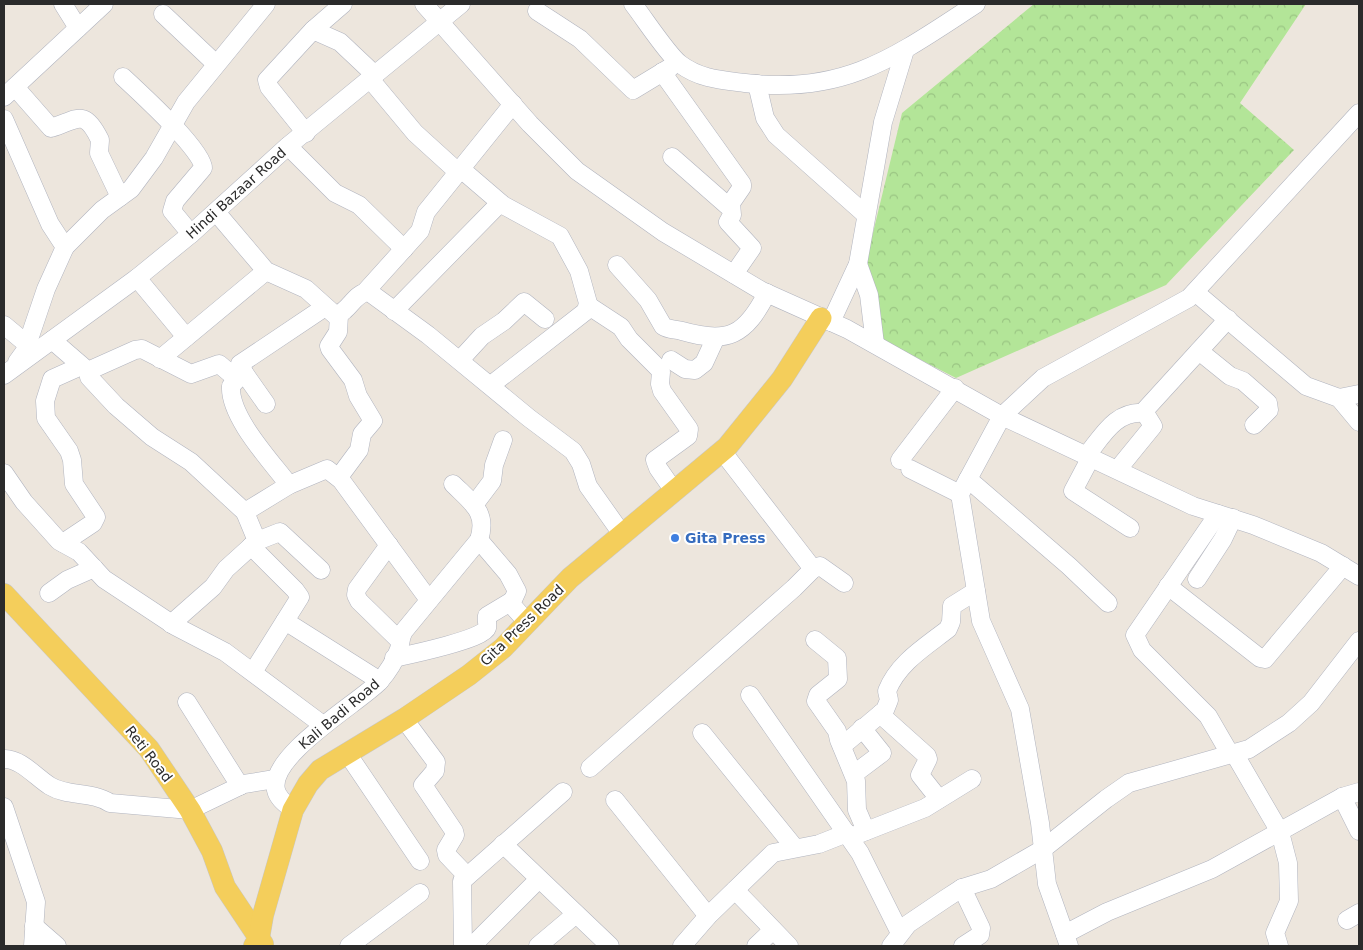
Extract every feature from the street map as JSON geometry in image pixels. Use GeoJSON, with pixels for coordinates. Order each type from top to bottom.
{"type":"FeatureCollection","features":[{"type":"Feature","properties":{"kind":"main road","name":"Gita Press Road"},"geometry":{"type":"LineString","coordinates":[[259,944],[263,915],[293,810],[308,784],[320,770],[404,719],[469,675],[503,648],[570,578],[722,451],[759,409],[826,320]]}},
{"type":"Feature","properties":{"kind":"main road","name":"Reti Road"},"geometry":{"type":"LineString","coordinates":[[4,594],[148,749],[190,810],[212,851],[224,886],[259,944]]}},
{"type":"Feature","properties":{"kind":"street"},"geometry":{"type":"LineString","coordinates":[[62,4],[78,28]]}},
{"type":"Feature","properties":{"kind":"street"},"geometry":{"type":"LineString","coordinates":[[104,4],[9,92],[51,128],[77,117],[85,120],[100,140],[99,154],[120,197]]}},
{"type":"Feature","properties":{"kind":"street"},"geometry":{"type":"LineString","coordinates":[[7,373],[28,344],[46,290],[64,247],[102,210],[131,189],[154,158],[172,124],[216,64],[266,4]]}},
{"type":"Feature","properties":{"kind":"street"},"geometry":{"type":"LineString","coordinates":[[306,133],[269,87],[267,80],[313,30],[343,4]]}},
{"type":"Feature","properties":{"kind":"street"},"geometry":{"type":"LineString","coordinates":[[424,4],[513,104],[577,171],[663,232],[766,293],[875,344],[1002,416],[1118,469],[1193,506],[1225,516],[1322,553],[1359,576]]}},
{"type":"Feature","properties":{"kind":"street","name":"Hindi Bazaar Road"},"geometry":{"type":"LineString","coordinates":[[7,373],[137,278],[191,234],[288,146],[461,4]]}},
{"type":"Feature","properties":{"kind":"street"},"geometry":{"type":"LineString","coordinates":[[634,4],[678,63],[709,79],[757,84],[802,85],[842,77],[873,67],[905,50],[976,4]]}},
{"type":"Feature","properties":{"kind":"street"},"geometry":{"type":"LineString","coordinates":[[537,11],[580,39],[633,90],[678,63]]}},
{"type":"Feature","properties":{"kind":"street"},"geometry":{"type":"LineString","coordinates":[[163,14],[216,64]]}},
{"type":"Feature","properties":{"kind":"street"},"geometry":{"type":"LineString","coordinates":[[313,30],[340,42],[372,77],[415,133],[460,171],[500,203],[560,236],[577,266],[588,306],[586,311],[491,385]]}},
{"type":"Feature","properties":{"kind":"street"},"geometry":{"type":"LineString","coordinates":[[826,320],[858,264],[883,122],[905,50]]}},
{"type":"Feature","properties":{"kind":"street"},"geometry":{"type":"LineString","coordinates":[[662,72],[741,180],[742,187],[730,207]]}},
{"type":"Feature","properties":{"kind":"street"},"geometry":{"type":"LineString","coordinates":[[124,77],[172,124],[203,164],[203,168],[172,206],[172,212],[191,234]]}},
{"type":"Feature","properties":{"kind":"street"},"geometry":{"type":"LineString","coordinates":[[757,84],[765,118],[776,135],[866,216]]}},
{"type":"Feature","properties":{"kind":"street"},"geometry":{"type":"LineString","coordinates":[[241,376],[240,367],[243,361],[365,292],[420,231],[426,212],[513,104]]}},
{"type":"Feature","properties":{"kind":"street"},"geometry":{"type":"LineString","coordinates":[[1359,113],[1189,298],[1043,378],[1002,416],[964,487],[981,621],[1020,709],[1047,884],[1067,940],[1107,912],[1212,869],[1342,797],[1359,792]]}},
{"type":"Feature","properties":{"kind":"street"},"geometry":{"type":"LineString","coordinates":[[4,119],[50,224],[64,247]]}},
{"type":"Feature","properties":{"kind":"street"},"geometry":{"type":"LineString","coordinates":[[288,146],[335,193],[359,205],[404,249]]}},
{"type":"Feature","properties":{"kind":"street"},"geometry":{"type":"LineString","coordinates":[[672,157],[730,207],[732,211],[728,222],[751,243],[752,248],[734,274]]}},
{"type":"Feature","properties":{"kind":"street"},"geometry":{"type":"LineString","coordinates":[[394,311],[500,203]]}},
{"type":"Feature","properties":{"kind":"street"},"geometry":{"type":"LineString","coordinates":[[216,212],[266,271],[306,289],[332,311],[339,326],[329,346],[330,349],[353,380],[358,396],[373,418],[362,434],[359,450],[339,477]]}},
{"type":"Feature","properties":{"kind":"street"},"geometry":{"type":"LineString","coordinates":[[858,264],[869,295],[875,344]]}},
{"type":"Feature","properties":{"kind":"street"},"geometry":{"type":"LineString","coordinates":[[617,265],[648,300],[663,326],[694,335],[716,337],[738,331],[750,322],[766,293]]}},
{"type":"Feature","properties":{"kind":"street"},"geometry":{"type":"LineString","coordinates":[[160,359],[266,271]]}},
{"type":"Feature","properties":{"kind":"street"},"geometry":{"type":"LineString","coordinates":[[137,278],[186,337]]}},
{"type":"Feature","properties":{"kind":"street"},"geometry":{"type":"LineString","coordinates":[[365,292],[460,360],[529,418],[573,451],[581,464],[588,486],[622,534]]}},
{"type":"Feature","properties":{"kind":"street"},"geometry":{"type":"LineString","coordinates":[[1195,292],[1306,386],[1339,398],[1359,422]]}},
{"type":"Feature","properties":{"kind":"street"},"geometry":{"type":"LineString","coordinates":[[460,360],[486,332],[504,321],[524,302],[545,319]]}},
{"type":"Feature","properties":{"kind":"street"},"geometry":{"type":"LineString","coordinates":[[588,306],[621,327],[629,339],[659,369],[661,372],[660,384],[662,391],[689,429],[688,436],[655,460],[658,468],[674,491]]}},
{"type":"Feature","properties":{"kind":"street"},"geometry":{"type":"LineString","coordinates":[[1145,413],[1147,407],[1228,319]]}},
{"type":"Feature","properties":{"kind":"street"},"geometry":{"type":"LineString","coordinates":[[4,325],[28,344]]}},
{"type":"Feature","properties":{"kind":"street"},"geometry":{"type":"LineString","coordinates":[[671,360],[685,369],[695,370],[704,363],[716,337]]}},
{"type":"Feature","properties":{"kind":"street"},"geometry":{"type":"LineString","coordinates":[[52,340],[84,368],[89,377],[116,406],[152,438],[191,462],[245,512],[254,543],[299,594],[300,597],[253,672]]}},
{"type":"Feature","properties":{"kind":"street"},"geometry":{"type":"LineString","coordinates":[[63,543],[93,523],[96,518],[74,484],[72,460],[46,418],[45,401],[52,379],[138,349],[191,374],[219,364],[241,376],[266,404]]}},
{"type":"Feature","properties":{"kind":"street"},"geometry":{"type":"LineString","coordinates":[[1199,351],[1230,376],[1244,381],[1268,403],[1269,410],[1254,425]]}},
{"type":"Feature","properties":{"kind":"street"},"geometry":{"type":"LineString","coordinates":[[241,376],[231,386],[231,390],[244,424],[289,485]]}},
{"type":"Feature","properties":{"kind":"street"},"geometry":{"type":"LineString","coordinates":[[955,388],[905,464],[964,487],[1069,566],[1108,603]]}},
{"type":"Feature","properties":{"kind":"street"},"geometry":{"type":"LineString","coordinates":[[1339,398],[1359,394]]}},
{"type":"Feature","properties":{"kind":"street"},"geometry":{"type":"LineString","coordinates":[[1130,528],[1073,491],[1089,456],[1114,422],[1122,416],[1134,412],[1145,413]]}},
{"type":"Feature","properties":{"kind":"street"},"geometry":{"type":"LineString","coordinates":[[1118,469],[1153,426],[1145,413]]}},
{"type":"Feature","properties":{"kind":"street"},"geometry":{"type":"LineString","coordinates":[[474,505],[492,481],[494,465],[503,440]]}},
{"type":"Feature","properties":{"kind":"street"},"geometry":{"type":"LineString","coordinates":[[722,451],[813,568]]}},
{"type":"Feature","properties":{"kind":"street"},"geometry":{"type":"LineString","coordinates":[[245,512],[289,485],[327,469],[339,477],[430,600]]}},
{"type":"Feature","properties":{"kind":"street"},"geometry":{"type":"LineString","coordinates":[[4,473],[24,502],[63,543],[79,552],[104,579],[171,624],[225,652],[323,725]]}},
{"type":"Feature","properties":{"kind":"street"},"geometry":{"type":"LineString","coordinates":[[388,669],[404,631],[479,540],[482,518],[474,505],[454,484]]}},
{"type":"Feature","properties":{"kind":"street"},"geometry":{"type":"LineString","coordinates":[[1197,579],[1224,539],[1225,516]]}},
{"type":"Feature","properties":{"kind":"street"},"geometry":{"type":"LineString","coordinates":[[1225,516],[1168,586],[1136,631],[1136,639],[1142,650],[1208,716],[1280,832],[1288,863],[1289,901],[1275,933],[1279,946]]}},
{"type":"Feature","properties":{"kind":"street"},"geometry":{"type":"LineString","coordinates":[[171,624],[213,587],[226,569],[254,543],[280,532],[321,570]]}},
{"type":"Feature","properties":{"kind":"street"},"geometry":{"type":"LineString","coordinates":[[285,621],[388,669],[468,639],[485,630],[488,626],[487,616],[512,601],[517,591],[511,579],[479,540]]}},
{"type":"Feature","properties":{"kind":"street"},"geometry":{"type":"LineString","coordinates":[[389,545],[357,590],[356,595],[400,641]]}},
{"type":"Feature","properties":{"kind":"street"},"geometry":{"type":"LineString","coordinates":[[590,768],[794,588],[813,568],[820,566],[844,583]]}},
{"type":"Feature","properties":{"kind":"street"},"geometry":{"type":"LineString","coordinates":[[1168,586],[1260,658],[1265,659],[1343,566]]}},
{"type":"Feature","properties":{"kind":"street"},"geometry":{"type":"LineString","coordinates":[[49,593],[67,580],[94,568]]}},
{"type":"Feature","properties":{"kind":"street"},"geometry":{"type":"LineString","coordinates":[[842,746],[888,705],[887,691],[900,668],[948,629],[951,622],[951,608],[954,603],[976,592]]}},
{"type":"Feature","properties":{"kind":"street"},"geometry":{"type":"LineString","coordinates":[[512,601],[513,606],[527,622]]}},
{"type":"Feature","properties":{"kind":"street"},"geometry":{"type":"LineString","coordinates":[[815,640],[837,658],[838,679],[818,695],[816,701],[836,726],[854,774],[858,792],[857,810],[866,830]]}},
{"type":"Feature","properties":{"kind":"street"},"geometry":{"type":"LineString","coordinates":[[750,695],[848,835],[896,940],[908,924],[962,888],[991,879],[1043,849],[1129,783],[1250,749],[1302,713],[1359,641]]}},
{"type":"Feature","properties":{"kind":"street","name":"Kali Badi Road"},"geometry":{"type":"LineString","coordinates":[[276,779],[284,765],[305,740],[358,701],[388,669]]}},
{"type":"Feature","properties":{"kind":"street"},"geometry":{"type":"LineString","coordinates":[[187,702],[240,786]]}},
{"type":"Feature","properties":{"kind":"street"},"geometry":{"type":"LineString","coordinates":[[880,714],[927,756],[928,759],[920,775],[939,799]]}},
{"type":"Feature","properties":{"kind":"street"},"geometry":{"type":"LineString","coordinates":[[404,719],[436,762],[435,771],[423,785],[454,832],[455,836],[446,850],[448,855],[467,876]]}},
{"type":"Feature","properties":{"kind":"street"},"geometry":{"type":"LineString","coordinates":[[854,774],[882,753],[862,728]]}},
{"type":"Feature","properties":{"kind":"street"},"geometry":{"type":"LineString","coordinates":[[702,733],[795,848]]}},
{"type":"Feature","properties":{"kind":"street"},"geometry":{"type":"LineString","coordinates":[[347,753],[420,861]]}},
{"type":"Feature","properties":{"kind":"street"},"geometry":{"type":"LineString","coordinates":[[4,758],[16,762],[56,789],[102,798],[110,803],[190,810],[240,786],[276,779],[276,790],[280,799],[293,810]]}},
{"type":"Feature","properties":{"kind":"street"},"geometry":{"type":"LineString","coordinates":[[682,946],[708,916],[773,853],[819,844],[866,830],[920,810],[972,779]]}},
{"type":"Feature","properties":{"kind":"street"},"geometry":{"type":"LineString","coordinates":[[466,946],[461,889],[467,876],[563,792]]}},
{"type":"Feature","properties":{"kind":"street"},"geometry":{"type":"LineString","coordinates":[[1342,797],[1359,832]]}},
{"type":"Feature","properties":{"kind":"street"},"geometry":{"type":"LineString","coordinates":[[615,800],[708,916]]}},
{"type":"Feature","properties":{"kind":"street"},"geometry":{"type":"LineString","coordinates":[[4,807],[7,826],[36,902],[33,946]]}},
{"type":"Feature","properties":{"kind":"street"},"geometry":{"type":"LineString","coordinates":[[503,844],[610,946]]}},
{"type":"Feature","properties":{"kind":"street"},"geometry":{"type":"LineString","coordinates":[[466,946],[539,879]]}},
{"type":"Feature","properties":{"kind":"street"},"geometry":{"type":"LineString","coordinates":[[962,888],[981,928],[980,935],[963,946]]}},
{"type":"Feature","properties":{"kind":"street"},"geometry":{"type":"LineString","coordinates":[[735,890],[789,946]]}},
{"type":"Feature","properties":{"kind":"street"},"geometry":{"type":"LineString","coordinates":[[349,946],[420,893]]}},
{"type":"Feature","properties":{"kind":"street"},"geometry":{"type":"LineString","coordinates":[[538,946],[576,914]]}},
{"type":"Feature","properties":{"kind":"street"},"geometry":{"type":"LineString","coordinates":[[34,926],[57,946]]}},
{"type":"Feature","properties":{"kind":"street"},"geometry":{"type":"LineString","coordinates":[[756,946],[773,930]]}},
{"type":"Feature","properties":{"kind":"green space"},"geometry":{"type":"Polygon","coordinates":[[[1034,4],[1306,4],[1240,103],[1294,150],[1166,285],[956,378],[882,340],[863,274],[902,113],[1034,4]]]}},
{"type":"Feature","properties":{"kind":"place","name":"Gita Press"},"geometry":{"type":"Point","coordinates":[675,538]}}]}
